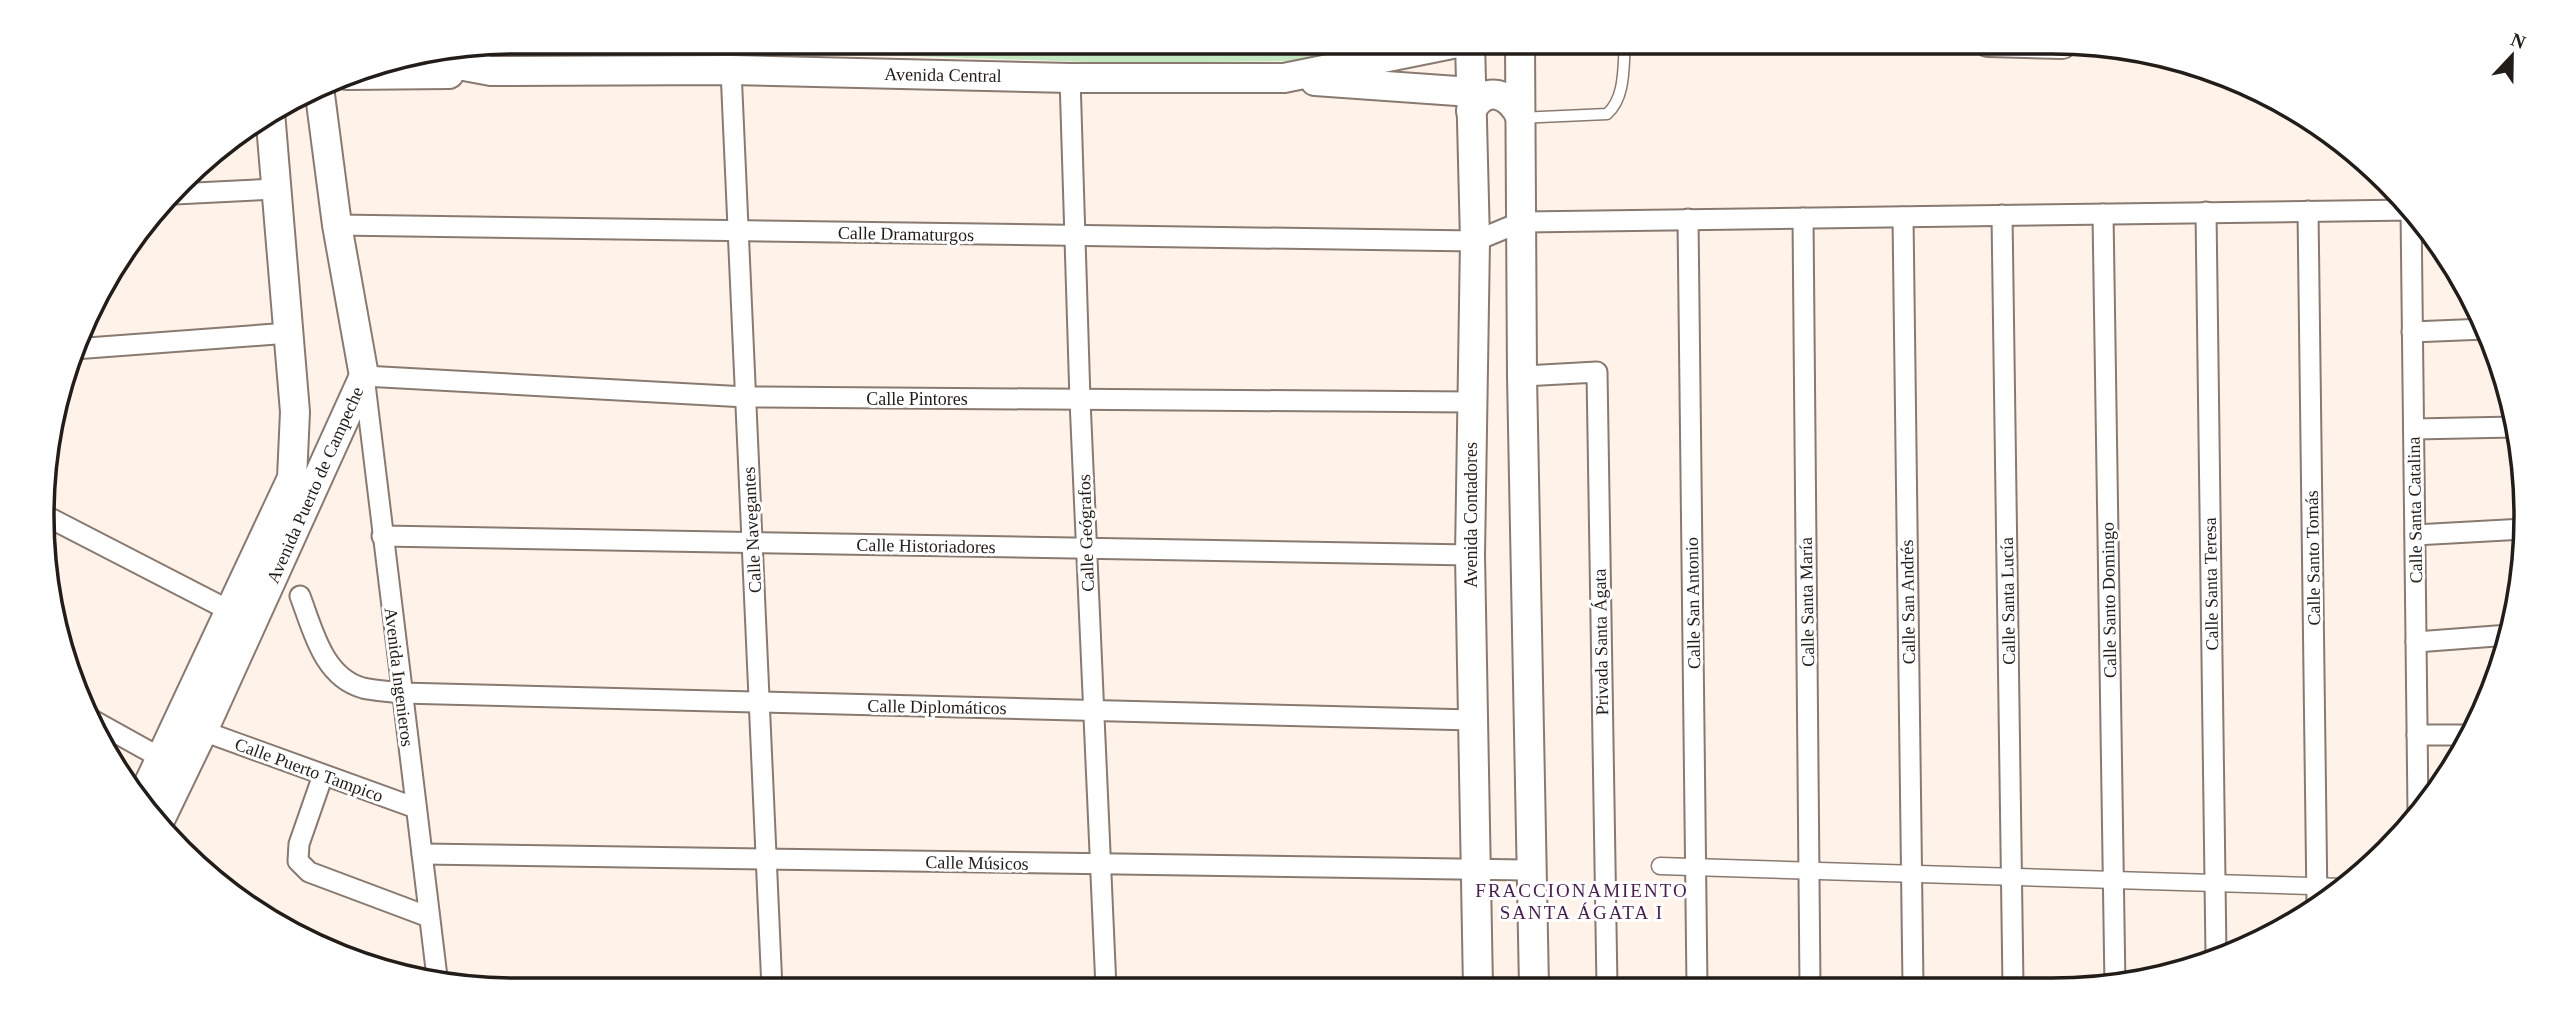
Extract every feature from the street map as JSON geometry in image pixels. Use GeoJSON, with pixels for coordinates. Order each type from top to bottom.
{"type":"FeatureCollection","features":[{"type":"Feature","properties":{"kind":"main road","name":"Avenida Central"},"geometry":{"type":"LineString","coordinates":[[438,61],[491,71],[1066,65],[1284,78],[1388,54]]}},
{"type":"Feature","properties":{"kind":"main road","name":"Avenida Contadores"},"geometry":{"type":"LineString","coordinates":[[1470,54],[1475,241],[1470,555],[1478,978]]}},
{"type":"Feature","properties":{"kind":"main road"},"geometry":{"type":"LineString","coordinates":[[1520,54],[1522,376],[1534,978]]}},
{"type":"Feature","properties":{"kind":"main road"},"geometry":{"type":"LineString","coordinates":[[381,75],[465,74],[491,71]]}},
{"type":"Feature","properties":{"kind":"main road"},"geometry":{"type":"LineString","coordinates":[[1284,78],[1471,102],[1486,95],[1498,96],[1509,99],[1521,118]]}},
{"type":"Feature","properties":{"kind":"main road","name":"Avenida Puerto de Campeche"},"geometry":{"type":"LineString","coordinates":[[145,791],[241,616],[364,376],[337,225],[320,98]]}},
{"type":"Feature","properties":{"kind":"main road","name":"Avenida Puerto de Campeche"},"geometry":{"type":"LineString","coordinates":[[163,813],[203,731],[241,616],[292,478],[296,412],[271,125]]}},
{"type":"Feature","properties":{"kind":"street","name":"Calle Geógrafos"},"geometry":{"type":"LineString","coordinates":[[1066,65],[1106,978]]}},
{"type":"Feature","properties":{"kind":"street","name":"Calle Navegantes"},"geometry":{"type":"LineString","coordinates":[[731,70],[771,978]]}},
{"type":"Feature","properties":{"kind":"street"},"geometry":{"type":"LineString","coordinates":[[185,194],[276,190]]}},
{"type":"Feature","properties":{"kind":"street"},"geometry":{"type":"LineString","coordinates":[[1475,241],[1521,222],[2397,210]]}},
{"type":"Feature","properties":{"kind":"street","name":"Calle Santo Tomás"},"geometry":{"type":"LineString","coordinates":[[2308,211],[2317,894]]}},
{"type":"Feature","properties":{"kind":"street","name":"Calle Santa Teresa"},"geometry":{"type":"LineString","coordinates":[[2206,212],[2216,948]]}},
{"type":"Feature","properties":{"kind":"street","name":"Calle Santo Domingo"},"geometry":{"type":"LineString","coordinates":[[2103,214],[2115,974]]}},
{"type":"Feature","properties":{"kind":"street","name":"Calle Santa Lucía"},"geometry":{"type":"LineString","coordinates":[[2002,215],[2013,978]]}},
{"type":"Feature","properties":{"kind":"street","name":"Calle San Andrés"},"geometry":{"type":"LineString","coordinates":[[1903,217],[1913,978]]}},
{"type":"Feature","properties":{"kind":"street","name":"Calle Santa María"},"geometry":{"type":"LineString","coordinates":[[1803,218],[1810,978]]}},
{"type":"Feature","properties":{"kind":"street","name":"Calle San Antonio"},"geometry":{"type":"LineString","coordinates":[[1688,219],[1697,978]]}},
{"type":"Feature","properties":{"kind":"street","name":"Calle Dramaturgos"},"geometry":{"type":"LineString","coordinates":[[337,225],[1475,241]]}},
{"type":"Feature","properties":{"kind":"street","name":"Calle Santa Catalina"},"geometry":{"type":"LineString","coordinates":[[2411,227],[2418,797]]}},
{"type":"Feature","properties":{"kind":"street"},"geometry":{"type":"LineString","coordinates":[[2413,332],[2474,329]]}},
{"type":"Feature","properties":{"kind":"street"},"geometry":{"type":"LineString","coordinates":[[86,348],[289,333]]}},
{"type":"Feature","properties":{"kind":"street","name":"Privada Santa Ágata"},"geometry":{"type":"LineString","coordinates":[[1522,376],[1597,372],[1607,978]]}},
{"type":"Feature","properties":{"kind":"street","name":"Calle Pintores"},"geometry":{"type":"LineString","coordinates":[[364,376],[746,397],[1471,402]]}},
{"type":"Feature","properties":{"kind":"street","name":"Avenida Ingenieros"},"geometry":{"type":"LineString","coordinates":[[364,376],[436,971]]}},
{"type":"Feature","properties":{"kind":"street"},"geometry":{"type":"LineString","coordinates":[[2414,429],[2505,427]]}},
{"type":"Feature","properties":{"kind":"street"},"geometry":{"type":"LineString","coordinates":[[54,520],[241,616]]}},
{"type":"Feature","properties":{"kind":"street"},"geometry":{"type":"LineString","coordinates":[[2415,535],[2514,530]]}},
{"type":"Feature","properties":{"kind":"street","name":"Calle Historiadores"},"geometry":{"type":"LineString","coordinates":[[382,536],[1470,555]]}},
{"type":"Feature","properties":{"kind":"street","name":"Calle Diplomáticos"},"geometry":{"type":"LineString","coordinates":[[300,596],[321,653],[340,677],[362,687],[401,693],[1473,720]]}},
{"type":"Feature","properties":{"kind":"street"},"geometry":{"type":"LineString","coordinates":[[2416,642],[2498,636]]}},
{"type":"Feature","properties":{"kind":"street"},"geometry":{"type":"LineString","coordinates":[[106,727],[161,758]]}},
{"type":"Feature","properties":{"kind":"street","name":"Calle Puerto Tampico"},"geometry":{"type":"LineString","coordinates":[[203,731],[416,808]]}},
{"type":"Feature","properties":{"kind":"street"},"geometry":{"type":"LineString","coordinates":[[2417,735],[2459,734]]}},
{"type":"Feature","properties":{"kind":"street"},"geometry":{"type":"LineString","coordinates":[[323,775],[299,844],[298,861],[309,872],[429,917]]}},
{"type":"Feature","properties":{"kind":"street","name":"Calle Músicos"},"geometry":{"type":"LineString","coordinates":[[422,854],[1532,870]]}},
{"type":"Feature","properties":{"kind":"street"},"geometry":{"type":"LineString","coordinates":[[1660,866],[2215,884],[2316,895]]}},
{"type":"Feature","properties":{"kind":"lane"},"geometry":{"type":"LineString","coordinates":[[1521,118],[1607,114],[1615,107],[1620,91],[1624,54]]}},
{"type":"Feature","properties":{"kind":"path"},"geometry":{"type":"LineString","coordinates":[[1066,65],[1084,54]]}},
{"type":"Feature","properties":{"kind":"green space"},"geometry":{"type":"Polygon","coordinates":[[[853,54],[1340,54],[1296,61],[1115,63],[853,54]]]}},
{"type":"Feature","properties":{"kind":"district","name":"FRACCIONAMIENTO SANTA ÁGATA I"},"geometry":{"type":"Point","coordinates":[1582,901]}}]}
